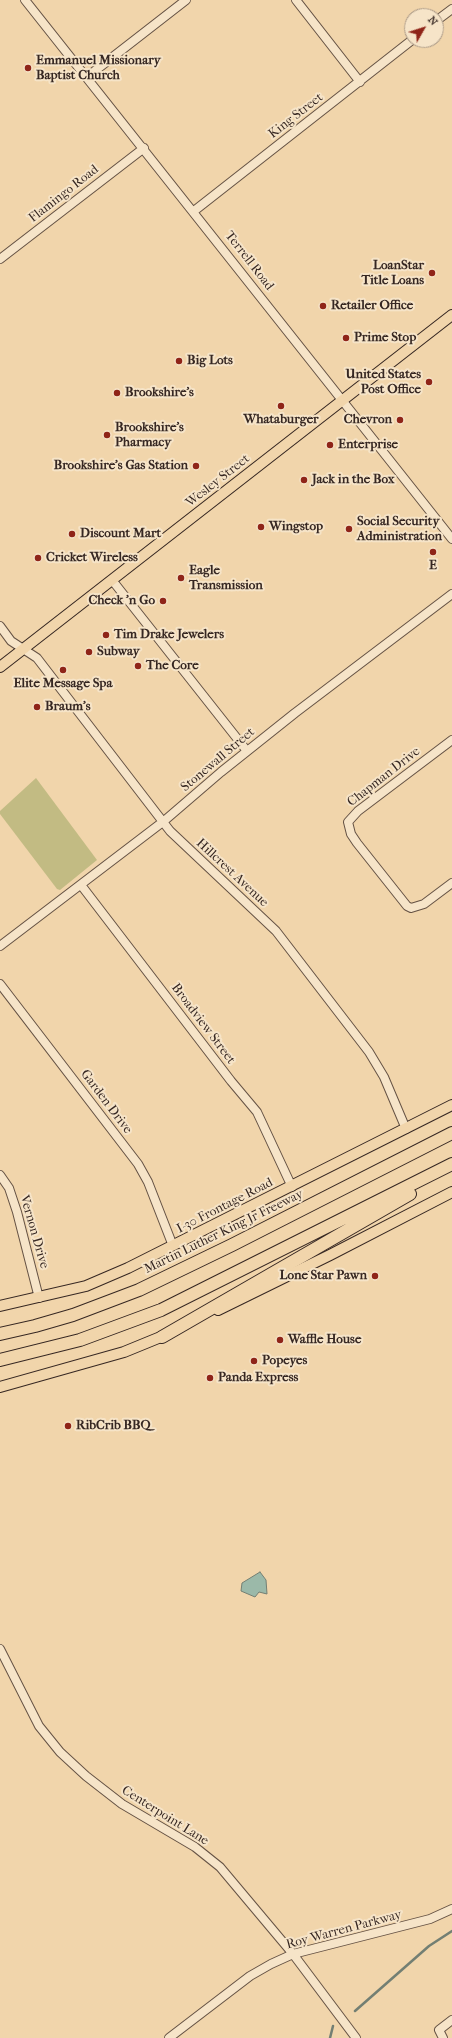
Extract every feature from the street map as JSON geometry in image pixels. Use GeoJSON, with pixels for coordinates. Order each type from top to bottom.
{"type":"FeatureCollection","features":[{"type":"Feature","properties":{"kind":"highway","name":"Martin Luther King Jr Freeway"},"geometry":{"type":"LineString","coordinates":[[0,1334],[73,1315],[140,1290],[452,1133]]}},
{"type":"Feature","properties":{"kind":"highway"},"geometry":{"type":"LineString","coordinates":[[0,1360],[80,1340],[161,1310],[452,1164]]}},
{"type":"Feature","properties":{"kind":"highway"},"geometry":{"type":"LineString","coordinates":[[162,1337],[272,1275],[452,1169]]}},
{"type":"Feature","properties":{"kind":"main road","name":"Wesley Street"},"geometry":{"type":"LineString","coordinates":[[0,667],[452,315]]}},
{"type":"Feature","properties":{"kind":"main road","name":"I-30 Frontage Road"},"geometry":{"type":"LineString","coordinates":[[0,1306],[86,1286],[173,1246],[452,1105]]}},
{"type":"Feature","properties":{"kind":"main road"},"geometry":{"type":"LineString","coordinates":[[0,1387],[124,1352],[162,1337],[330,1255],[452,1192]]}},
{"type":"Feature","properties":{"kind":"street","name":"Terrell Road"},"geometry":{"type":"LineString","coordinates":[[25,0],[144,148],[452,538]]}},
{"type":"Feature","properties":{"kind":"street"},"geometry":{"type":"LineString","coordinates":[[87,77],[186,0]]}},
{"type":"Feature","properties":{"kind":"street"},"geometry":{"type":"LineString","coordinates":[[296,0],[360,82]]}},
{"type":"Feature","properties":{"kind":"street","name":"King Street"},"geometry":{"type":"LineString","coordinates":[[194,211],[404,46]]}},
{"type":"Feature","properties":{"kind":"street","name":"Flamingo Road"},"geometry":{"type":"LineString","coordinates":[[3,257],[144,148]]}},
{"type":"Feature","properties":{"kind":"street"},"geometry":{"type":"LineString","coordinates":[[0,248],[3,257]]}},
{"type":"Feature","properties":{"kind":"street"},"geometry":{"type":"LineString","coordinates":[[112,580],[247,751]]}},
{"type":"Feature","properties":{"kind":"street","name":"Stonewall Street"},"geometry":{"type":"LineString","coordinates":[[0,946],[164,821],[247,751],[452,594]]}},
{"type":"Feature","properties":{"kind":"street","name":"Hillcrest Avenue"},"geometry":{"type":"LineString","coordinates":[[0,626],[11,641],[37,658],[164,821],[190,850],[276,931],[369,1052],[384,1077],[406,1129]]}},
{"type":"Feature","properties":{"kind":"street","name":"Chapman Drive"},"geometry":{"type":"LineString","coordinates":[[452,740],[358,811],[348,822],[351,834],[356,843],[403,903],[411,908],[420,906],[452,883]]}},
{"type":"Feature","properties":{"kind":"street","name":"Broadview Street"},"geometry":{"type":"LineString","coordinates":[[80,885],[231,1081],[257,1112],[292,1187]]}},
{"type":"Feature","properties":{"kind":"street","name":"Garden Drive"},"geometry":{"type":"LineString","coordinates":[[0,984],[138,1164],[148,1182],[173,1246]]}},
{"type":"Feature","properties":{"kind":"street","name":"Vernon Drive"},"geometry":{"type":"LineString","coordinates":[[0,1175],[8,1188],[17,1212],[39,1298]]}},
{"type":"Feature","properties":{"kind":"street","name":"Centerpoint Lane"},"geometry":{"type":"LineString","coordinates":[[0,1649],[39,1726],[60,1752],[86,1776],[122,1804],[195,1847],[220,1867],[293,1954],[356,2038]]}},
{"type":"Feature","properties":{"kind":"street","name":"Roy Warren Parkway"},"geometry":{"type":"LineString","coordinates":[[169,2038],[250,1976],[293,1954],[430,1919],[452,1909]]}},
{"type":"Feature","properties":{"kind":"street"},"geometry":{"type":"LineString","coordinates":[[443,2038],[439,2030],[452,2020]]}},
{"type":"Feature","properties":{"kind":"shaded area"},"geometry":{"type":"Polygon","coordinates":[[[36,778],[97,860],[60,890],[57,889],[0,814],[0,811],[36,778]]]}},
{"type":"Feature","properties":{"kind":"shaded area"},"geometry":{"type":"Polygon","coordinates":[[[260,1572],[266,1580],[267,1594],[259,1592],[255,1597],[241,1591],[242,1583],[260,1572]]]}},
{"type":"Feature","properties":{"kind":"waterway"},"geometry":{"type":"LineString","coordinates":[[355,2011],[429,1946],[452,1931]]}},
{"type":"Feature","properties":{"kind":"waterway"},"geometry":{"type":"LineString","coordinates":[[330,2038],[333,2026]]}},
{"type":"Feature","properties":{"kind":"place","name":"Emmanuel Missionary Baptist Church"},"geometry":{"type":"Point","coordinates":[28,68]}},
{"type":"Feature","properties":{"kind":"place","name":"LoanStar Title Loans"},"geometry":{"type":"Point","coordinates":[432,273]}},
{"type":"Feature","properties":{"kind":"place","name":"Retailer Office"},"geometry":{"type":"Point","coordinates":[323,306]}},
{"type":"Feature","properties":{"kind":"place","name":"Prime Stop"},"geometry":{"type":"Point","coordinates":[346,338]}},
{"type":"Feature","properties":{"kind":"place","name":"Big Lots"},"geometry":{"type":"Point","coordinates":[179,361]}},
{"type":"Feature","properties":{"kind":"place","name":"United States Post Office"},"geometry":{"type":"Point","coordinates":[429,382]}},
{"type":"Feature","properties":{"kind":"place","name":"Brookshire's"},"geometry":{"type":"Point","coordinates":[117,393]}},
{"type":"Feature","properties":{"kind":"place","name":"Whataburger"},"geometry":{"type":"Point","coordinates":[281,406]}},
{"type":"Feature","properties":{"kind":"place","name":"Chevron"},"geometry":{"type":"Point","coordinates":[400,420]}},
{"type":"Feature","properties":{"kind":"place","name":"Brookshire's Pharmacy"},"geometry":{"type":"Point","coordinates":[107,435]}},
{"type":"Feature","properties":{"kind":"place","name":"Enterprise"},"geometry":{"type":"Point","coordinates":[330,445]}},
{"type":"Feature","properties":{"kind":"place","name":"Brookshire's Gas Station"},"geometry":{"type":"Point","coordinates":[196,466]}},
{"type":"Feature","properties":{"kind":"place","name":"Jack in the Box"},"geometry":{"type":"Point","coordinates":[304,480]}},
{"type":"Feature","properties":{"kind":"place","name":"Wingstop"},"geometry":{"type":"Point","coordinates":[261,527]}},
{"type":"Feature","properties":{"kind":"place","name":"Social Security Administration"},"geometry":{"type":"Point","coordinates":[349,529]}},
{"type":"Feature","properties":{"kind":"place","name":"Discount Mart"},"geometry":{"type":"Point","coordinates":[72,534]}},
{"type":"Feature","properties":{"kind":"place","name":"E"},"geometry":{"type":"Point","coordinates":[433,552]}},
{"type":"Feature","properties":{"kind":"place","name":"Cricket Wireless"},"geometry":{"type":"Point","coordinates":[38,558]}},
{"type":"Feature","properties":{"kind":"place","name":"Eagle Transmission"},"geometry":{"type":"Point","coordinates":[181,578]}},
{"type":"Feature","properties":{"kind":"place","name":"Check 'n Go"},"geometry":{"type":"Point","coordinates":[163,601]}},
{"type":"Feature","properties":{"kind":"place","name":"Tim Drake Jewelers"},"geometry":{"type":"Point","coordinates":[106,635]}},
{"type":"Feature","properties":{"kind":"place","name":"Subway"},"geometry":{"type":"Point","coordinates":[89,652]}},
{"type":"Feature","properties":{"kind":"place","name":"The Core"},"geometry":{"type":"Point","coordinates":[138,666]}},
{"type":"Feature","properties":{"kind":"place","name":"Elite Message Spa"},"geometry":{"type":"Point","coordinates":[63,670]}},
{"type":"Feature","properties":{"kind":"place","name":"Braum's"},"geometry":{"type":"Point","coordinates":[37,707]}},
{"type":"Feature","properties":{"kind":"place","name":"Lone Star Pawn"},"geometry":{"type":"Point","coordinates":[375,1276]}},
{"type":"Feature","properties":{"kind":"place","name":"Waffle House"},"geometry":{"type":"Point","coordinates":[280,1340]}},
{"type":"Feature","properties":{"kind":"place","name":"Popeyes"},"geometry":{"type":"Point","coordinates":[254,1361]}},
{"type":"Feature","properties":{"kind":"place","name":"Panda Express"},"geometry":{"type":"Point","coordinates":[210,1378]}},
{"type":"Feature","properties":{"kind":"place","name":"RibCrib BBQ"},"geometry":{"type":"Point","coordinates":[68,1426]}}]}
